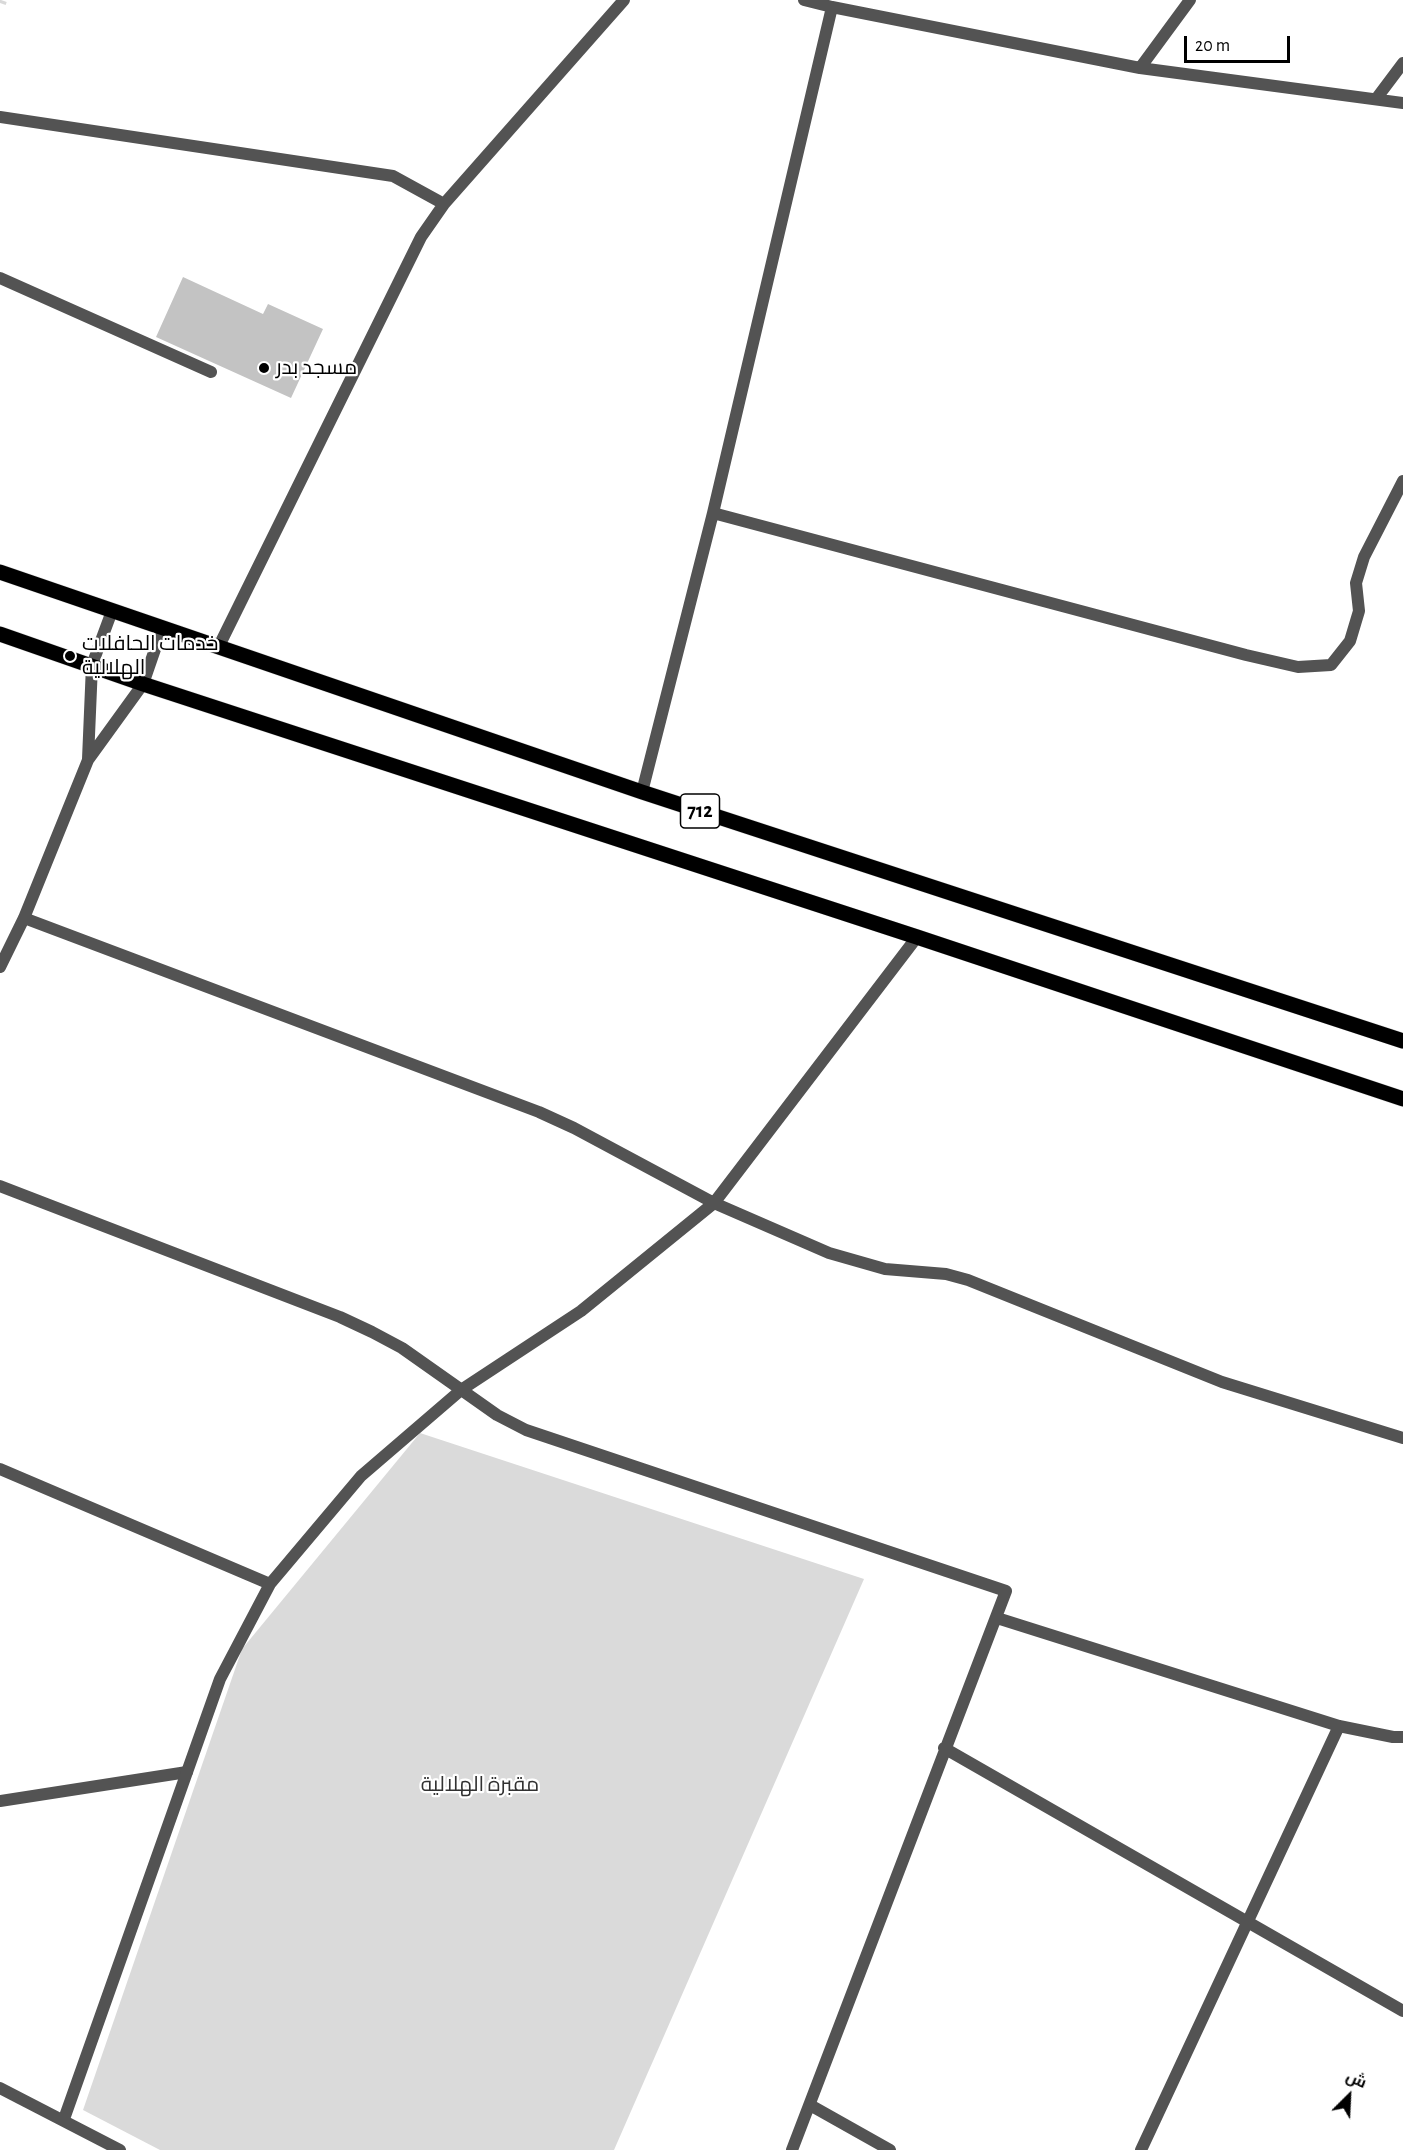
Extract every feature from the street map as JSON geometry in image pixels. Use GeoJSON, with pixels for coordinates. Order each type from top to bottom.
{"type":"FeatureCollection","features":[{"type":"Feature","properties":{"kind":"main road","name":"712"},"geometry":{"type":"LineString","coordinates":[[0,572],[642,792],[1403,1041]]}},
{"type":"Feature","properties":{"kind":"main road","name":"712"},"geometry":{"type":"LineString","coordinates":[[0,634],[143,684],[917,937],[1403,1099]]}},
{"type":"Feature","properties":{"kind":"street"},"geometry":{"type":"LineString","coordinates":[[219,646],[421,237],[444,204],[624,0]]}},
{"type":"Feature","properties":{"kind":"street"},"geometry":{"type":"LineString","coordinates":[[804,0],[1140,68],[1403,103]]}},
{"type":"Feature","properties":{"kind":"street"},"geometry":{"type":"LineString","coordinates":[[1140,68],[1190,0]]}},
{"type":"Feature","properties":{"kind":"street"},"geometry":{"type":"LineString","coordinates":[[642,792],[713,513],[832,7]]}},
{"type":"Feature","properties":{"kind":"street"},"geometry":{"type":"LineString","coordinates":[[1376,99],[1403,63]]}},
{"type":"Feature","properties":{"kind":"street"},"geometry":{"type":"LineString","coordinates":[[0,117],[393,176],[444,204]]}},
{"type":"Feature","properties":{"kind":"street"},"geometry":{"type":"LineString","coordinates":[[0,278],[211,372]]}},
{"type":"Feature","properties":{"kind":"street"},"geometry":{"type":"LineString","coordinates":[[713,513],[1246,656],[1298,667],[1331,665],[1350,641],[1359,611],[1356,583],[1364,557],[1403,481]]}},
{"type":"Feature","properties":{"kind":"street"},"geometry":{"type":"LineString","coordinates":[[88,760],[92,665],[112,611]]}},
{"type":"Feature","properties":{"kind":"street"},"geometry":{"type":"LineString","coordinates":[[0,967],[24,918],[88,760],[143,684],[162,629]]}},
{"type":"Feature","properties":{"kind":"street"},"geometry":{"type":"LineString","coordinates":[[24,918],[539,1112],[574,1128],[714,1203],[829,1253],[885,1269],[946,1274],[968,1280],[1222,1382],[1403,1438]]}},
{"type":"Feature","properties":{"kind":"street"},"geometry":{"type":"LineString","coordinates":[[64,2120],[220,1679],[270,1584],[361,1476],[461,1390],[581,1311],[714,1203],[917,937]]}},
{"type":"Feature","properties":{"kind":"street"},"geometry":{"type":"LineString","coordinates":[[0,1185],[351,1322],[402,1348],[497,1415],[526,1430],[1006,1591],[792,2150]]}},
{"type":"Feature","properties":{"kind":"street"},"geometry":{"type":"LineString","coordinates":[[0,1469],[270,1584]]}},
{"type":"Feature","properties":{"kind":"street"},"geometry":{"type":"LineString","coordinates":[[997,1618],[1339,1726],[1403,1737]]}},
{"type":"Feature","properties":{"kind":"street"},"geometry":{"type":"LineString","coordinates":[[1141,2150],[1339,1726]]}},
{"type":"Feature","properties":{"kind":"street"},"geometry":{"type":"LineString","coordinates":[[944,1748],[1403,2011]]}},
{"type":"Feature","properties":{"kind":"street"},"geometry":{"type":"LineString","coordinates":[[0,1801],[188,1772]]}},
{"type":"Feature","properties":{"kind":"street"},"geometry":{"type":"LineString","coordinates":[[0,2088],[64,2120],[103,2146],[120,2150]]}},
{"type":"Feature","properties":{"kind":"street"},"geometry":{"type":"LineString","coordinates":[[810,2104],[890,2150]]}},
{"type":"Feature","properties":{"kind":"green space","name":"مقبرة الهلالية"},"geometry":{"type":"Polygon","coordinates":[[[420,1433],[864,1579],[614,2150],[160,2150],[83,2110],[242,1649],[420,1433]]]}},
{"type":"Feature","properties":{"kind":"building","name":"مسجد بدر"},"geometry":{"type":"Polygon","coordinates":[[[183,277],[263,314],[268,304],[323,329],[291,398],[156,337],[183,277]]]}},
{"type":"Feature","properties":{"kind":"place","name":"مسجد بدر"},"geometry":{"type":"Point","coordinates":[264,368]}},
{"type":"Feature","properties":{"kind":"place","name":"خدمات الحافلات الهلالية"},"geometry":{"type":"Point","coordinates":[70,656]}}]}
